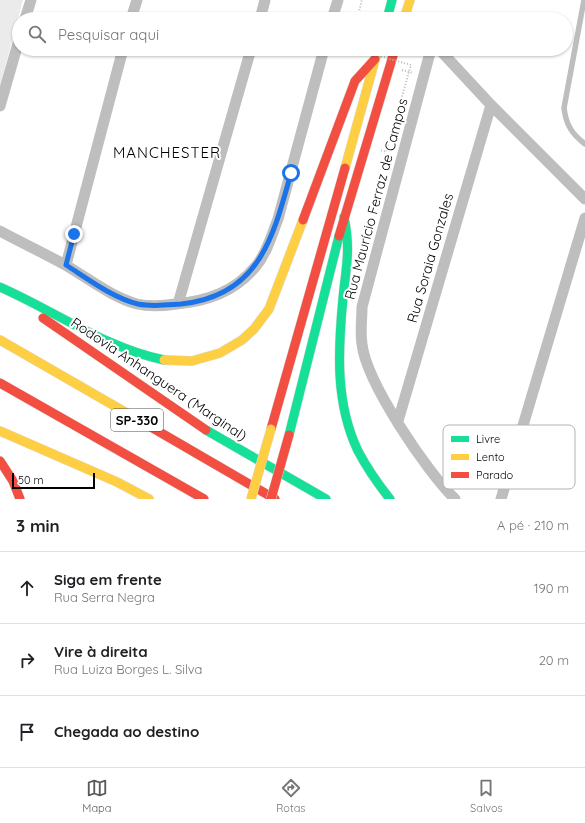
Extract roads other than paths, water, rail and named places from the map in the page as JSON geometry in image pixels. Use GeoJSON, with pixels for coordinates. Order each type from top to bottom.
{"type":"FeatureCollection","features":[{"type":"Feature","properties":{"kind":"main road"},"geometry":{"type":"LineString","coordinates":[[389,12],[392,0]]}},
{"type":"Feature","properties":{"kind":"main road"},"geometry":{"type":"LineString","coordinates":[[406,12],[410,0]]}},
{"type":"Feature","properties":{"kind":"main road"},"geometry":{"type":"LineString","coordinates":[[252,499],[376,56]]}},
{"type":"Feature","properties":{"kind":"main road"},"geometry":{"type":"LineString","coordinates":[[271,499],[344,217],[393,56]]}},
{"type":"Feature","properties":{"kind":"main road"},"geometry":{"type":"LineString","coordinates":[[0,288],[23,296],[107,341],[146,357],[171,361],[200,359],[213,356],[241,341],[262,321],[274,300],[355,81],[375,60]]}},
{"type":"Feature","properties":{"kind":"main road"},"geometry":{"type":"LineString","coordinates":[[344,217],[349,236],[338,348],[339,389],[343,411],[354,443],[375,481],[390,499]]}},
{"type":"Feature","properties":{"kind":"main road","name":"Rodovia Anhanguera (Marginal)"},"geometry":{"type":"LineString","coordinates":[[0,288],[213,435],[326,499]]}},
{"type":"Feature","properties":{"kind":"main road","name":"SP-330"},"geometry":{"type":"LineString","coordinates":[[0,340],[275,499]]}},
{"type":"Feature","properties":{"kind":"main road","name":"SP-330"},"geometry":{"type":"LineString","coordinates":[[0,383],[204,499]]}},
{"type":"Feature","properties":{"kind":"main road"},"geometry":{"type":"LineString","coordinates":[[0,431],[83,466],[149,499]]}},
{"type":"Feature","properties":{"kind":"main road"},"geometry":{"type":"LineString","coordinates":[[0,461],[13,481],[20,499]]}},
{"type":"Feature","properties":{"kind":"street"},"geometry":{"type":"LineString","coordinates":[[27,12],[31,0]]}},
{"type":"Feature","properties":{"kind":"street"},"geometry":{"type":"LineString","coordinates":[[134,12],[137,0]]}},
{"type":"Feature","properties":{"kind":"street"},"geometry":{"type":"LineString","coordinates":[[262,12],[266,0]]}},
{"type":"Feature","properties":{"kind":"street"},"geometry":{"type":"LineString","coordinates":[[334,12],[338,0]]}},
{"type":"Feature","properties":{"kind":"street"},"geometry":{"type":"LineString","coordinates":[[0,106],[14,56]]}},
{"type":"Feature","properties":{"kind":"street"},"geometry":{"type":"LineString","coordinates":[[66,265],[122,56]]}},
{"type":"Feature","properties":{"kind":"street"},"geometry":{"type":"LineString","coordinates":[[178,304],[249,56]]}},
{"type":"Feature","properties":{"kind":"street"},"geometry":{"type":"LineString","coordinates":[[0,231],[66,265],[122,298],[138,304],[152,306],[178,304],[206,300],[223,293],[256,266],[263,254],[278,219],[322,56]]}},
{"type":"Feature","properties":{"kind":"street","name":"Rua Maurício Ferraz de Campos"},"geometry":{"type":"LineString","coordinates":[[429,56],[362,307],[362,344],[370,372],[398,421],[424,461],[443,484]]}},
{"type":"Feature","properties":{"kind":"street"},"geometry":{"type":"LineString","coordinates":[[446,56],[491,105],[585,199]]}},
{"type":"Feature","properties":{"kind":"street","name":"Rua Soraia Gonzales"},"geometry":{"type":"LineString","coordinates":[[398,421],[491,105]]}},
{"type":"Feature","properties":{"kind":"street"},"geometry":{"type":"LineString","coordinates":[[523,425],[585,218]]}},
{"type":"Feature","properties":{"kind":"street","name":"Rua Maurício Ferraz de Campos"},"geometry":{"type":"LineString","coordinates":[[447,489],[455,499]]}},
{"type":"Feature","properties":{"kind":"street"},"geometry":{"type":"LineString","coordinates":[[501,499],[504,489]]}},
{"type":"Feature","properties":{"kind":"lane"},"geometry":{"type":"LineString","coordinates":[[584,0],[564,108],[566,121],[572,134],[585,144]]}},
{"type":"Feature","properties":{"kind":"district","name":"MANCHESTER"},"geometry":{"type":"Point","coordinates":[167,153]}}]}
